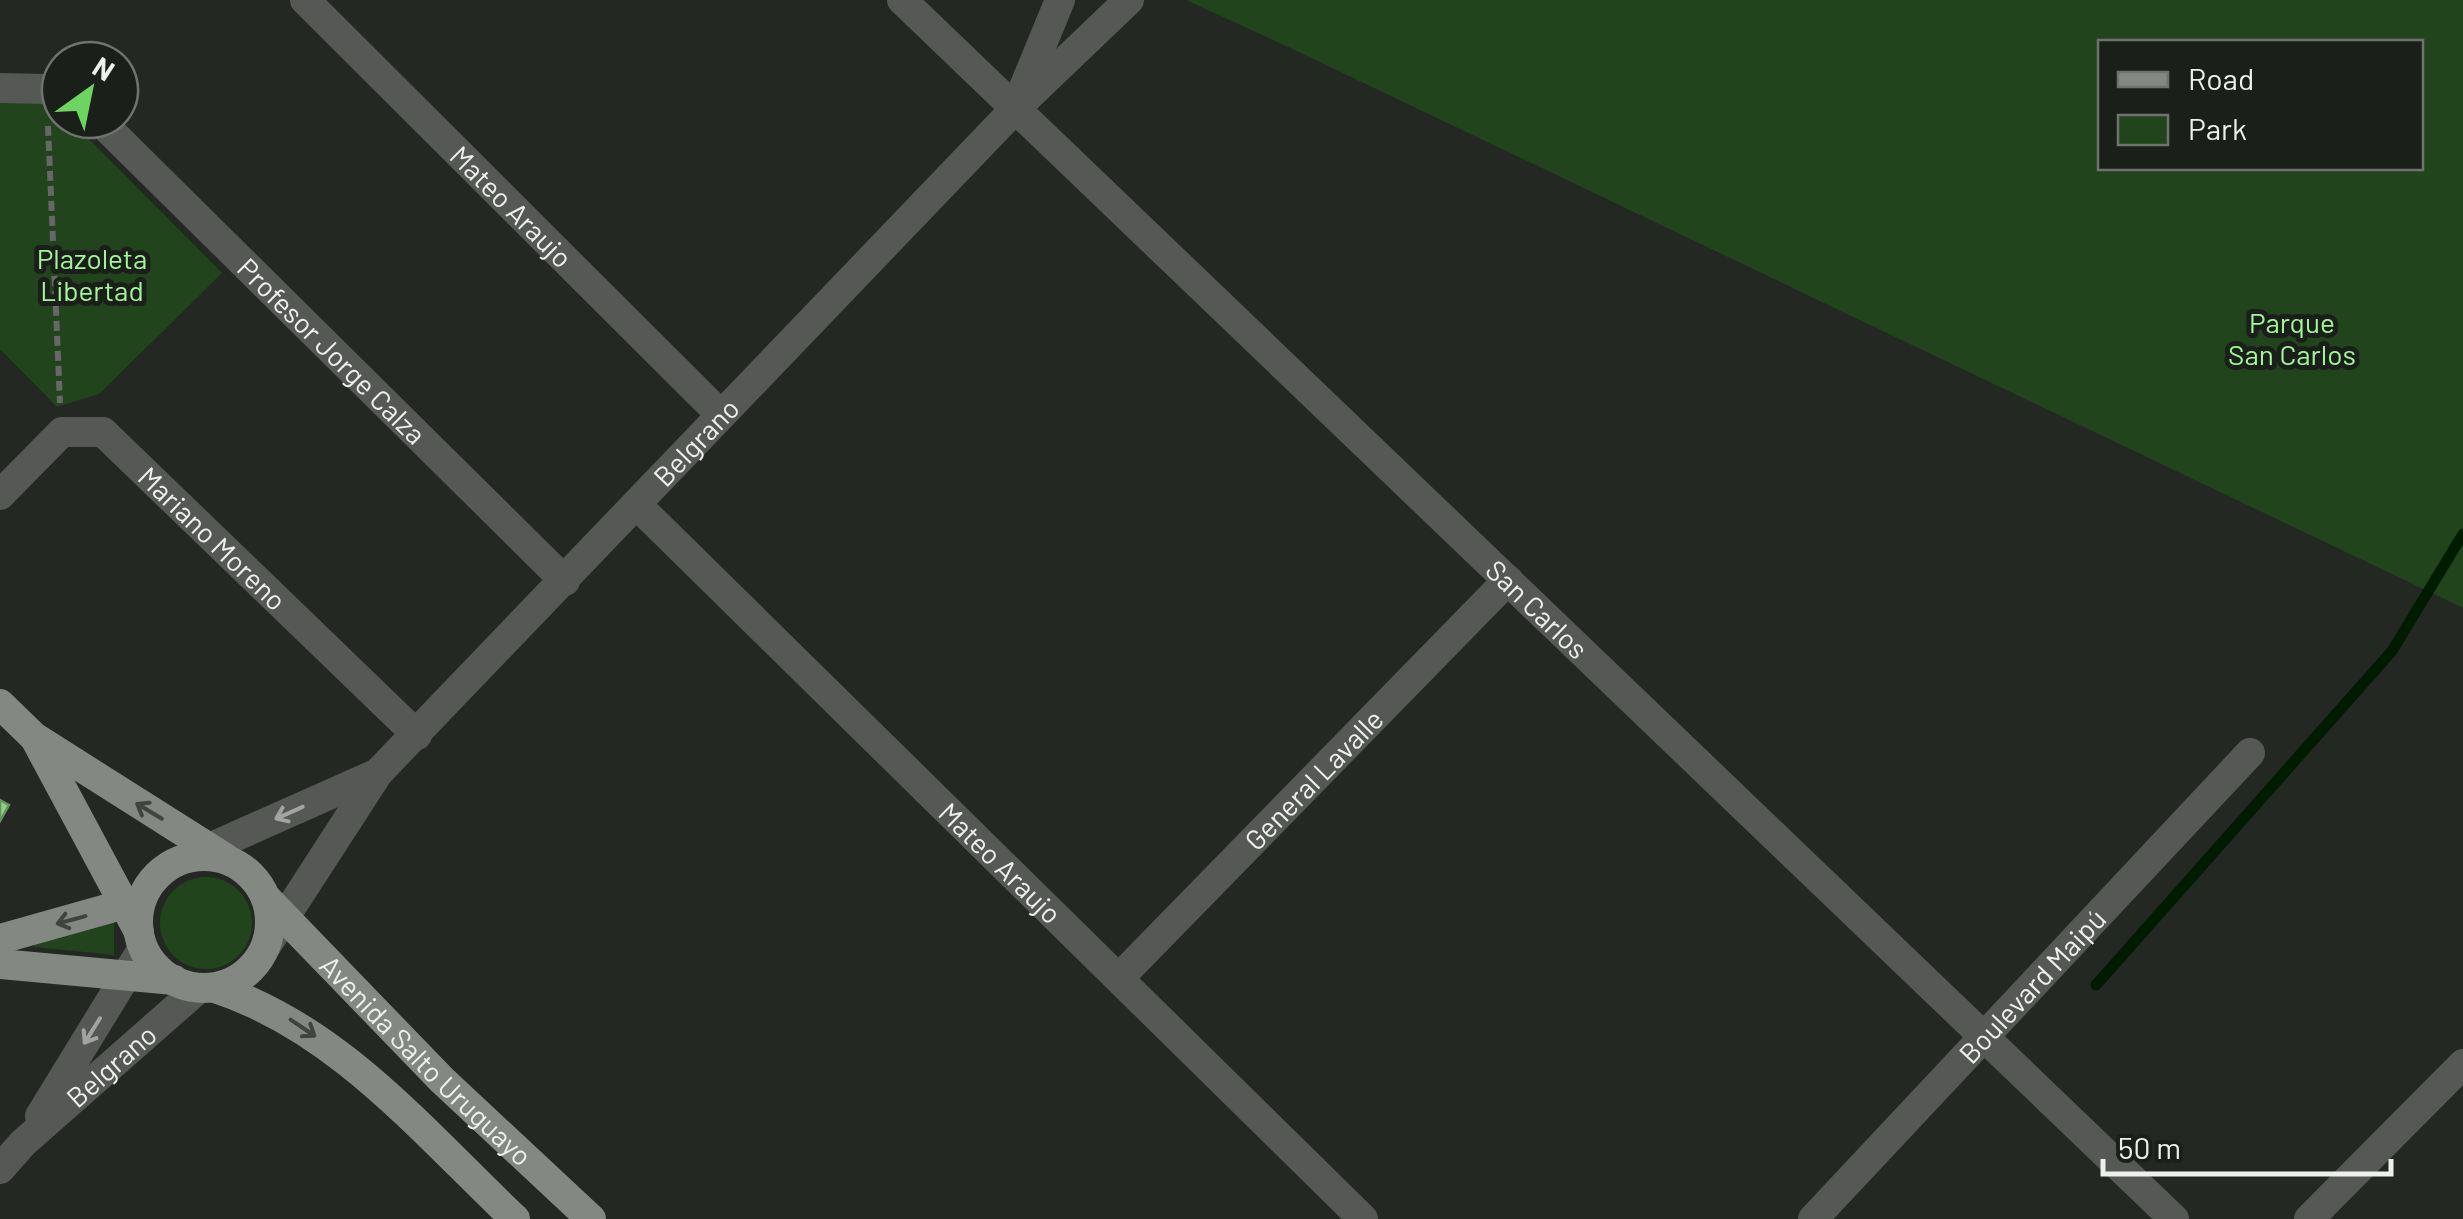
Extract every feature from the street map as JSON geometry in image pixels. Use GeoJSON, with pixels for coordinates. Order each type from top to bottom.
{"type":"FeatureCollection","features":[{"type":"Feature","properties":{"kind":"main road"},"geometry":{"type":"LineString","coordinates":[[0,704],[34,737],[210,856],[258,883],[275,908],[270,913],[266,946],[240,978],[196,986],[126,975],[0,964]]}},
{"type":"Feature","properties":{"kind":"main road"},"geometry":{"type":"LineString","coordinates":[[34,737],[136,921],[150,961],[196,986]]}},
{"type":"Feature","properties":{"kind":"main road"},"geometry":{"type":"LineString","coordinates":[[136,921],[152,881],[210,856]]}},
{"type":"Feature","properties":{"kind":"main road","name":"Avenida Salto Uruguayo"},"geometry":{"type":"LineString","coordinates":[[275,908],[442,1080],[590,1219]]}},
{"type":"Feature","properties":{"kind":"main road"},"geometry":{"type":"LineString","coordinates":[[0,939],[136,921]]}},
{"type":"Feature","properties":{"kind":"main road","name":"Avenida Salto Uruguayo"},"geometry":{"type":"LineString","coordinates":[[196,986],[259,1002],[338,1052],[516,1219]]}},
{"type":"Feature","properties":{"kind":"street","name":"Mateo Araujo"},"geometry":{"type":"LineString","coordinates":[[304,0],[721,415]]}},
{"type":"Feature","properties":{"kind":"street","name":"San Carlos"},"geometry":{"type":"LineString","coordinates":[[902,0],[2174,1219]]}},
{"type":"Feature","properties":{"kind":"street"},"geometry":{"type":"LineString","coordinates":[[1015,109],[1060,0]]}},
{"type":"Feature","properties":{"kind":"street","name":"Belgrano"},"geometry":{"type":"LineString","coordinates":[[275,908],[378,774],[1015,109],[1129,0]]}},
{"type":"Feature","properties":{"kind":"street"},"geometry":{"type":"LineString","coordinates":[[0,88],[40,92]]}},
{"type":"Feature","properties":{"kind":"street","name":"Profesor Jorge Calza"},"geometry":{"type":"LineString","coordinates":[[119,140],[566,581]]}},
{"type":"Feature","properties":{"kind":"street"},"geometry":{"type":"LineString","coordinates":[[0,496],[62,432]]}},
{"type":"Feature","properties":{"kind":"street","name":"Mariano Moreno"},"geometry":{"type":"LineString","coordinates":[[62,432],[103,432],[417,735]]}},
{"type":"Feature","properties":{"kind":"street","name":"Mateo Araujo"},"geometry":{"type":"LineString","coordinates":[[637,505],[1364,1219]]}},
{"type":"Feature","properties":{"kind":"street","name":"General Lavalle"},"geometry":{"type":"LineString","coordinates":[[1119,978],[1508,580]]}},
{"type":"Feature","properties":{"kind":"street","name":"Boulevard Maipú"},"geometry":{"type":"LineString","coordinates":[[1813,1219],[2250,753]]}},
{"type":"Feature","properties":{"kind":"street","name":"Belgrano"},"geometry":{"type":"LineString","coordinates":[[210,856],[378,774]]}},
{"type":"Feature","properties":{"kind":"street","name":"Belgrano"},"geometry":{"type":"LineString","coordinates":[[23,1143],[126,975],[136,921]]}},
{"type":"Feature","properties":{"kind":"street","name":"Belgrano"},"geometry":{"type":"LineString","coordinates":[[0,1169],[23,1143],[196,986]]}},
{"type":"Feature","properties":{"kind":"street"},"geometry":{"type":"LineString","coordinates":[[2310,1219],[2463,1064]]}},
{"type":"Feature","properties":{"kind":"path"},"geometry":{"type":"LineString","coordinates":[[54,140],[62,432]]}},
{"type":"Feature","properties":{"kind":"green space","name":"Parque San Carlos"},"geometry":{"type":"Polygon","coordinates":[[[1186,0],[2463,0],[2463,608],[1284,45],[1186,0]]]}},
{"type":"Feature","properties":{"kind":"green space","name":"Plazoleta Libertad"},"geometry":{"type":"Polygon","coordinates":[[[0,103],[40,103],[40,140],[90,140],[222,273],[99,394],[57,407],[0,349],[0,103]]]}},
{"type":"Feature","properties":{"kind":"green space"},"geometry":{"type":"Polygon","coordinates":[[[206,877],[224,880],[239,890],[249,905],[249,941],[239,956],[224,966],[206,969],[188,966],[173,956],[163,941],[160,923],[163,905],[173,890],[188,880],[206,877]]]}},
{"type":"Feature","properties":{"kind":"green space"},"geometry":{"type":"Polygon","coordinates":[[[114,917],[114,955],[34,947],[34,944],[114,917]]]}},
{"type":"Feature","properties":{"kind":"building"},"geometry":{"type":"Polygon","coordinates":[[[0,800],[9,805],[0,821],[0,800]]]}},
{"type":"Feature","properties":{"kind":"waterway"},"geometry":{"type":"LineString","coordinates":[[2096,985],[2392,651],[2463,534]]}}]}
